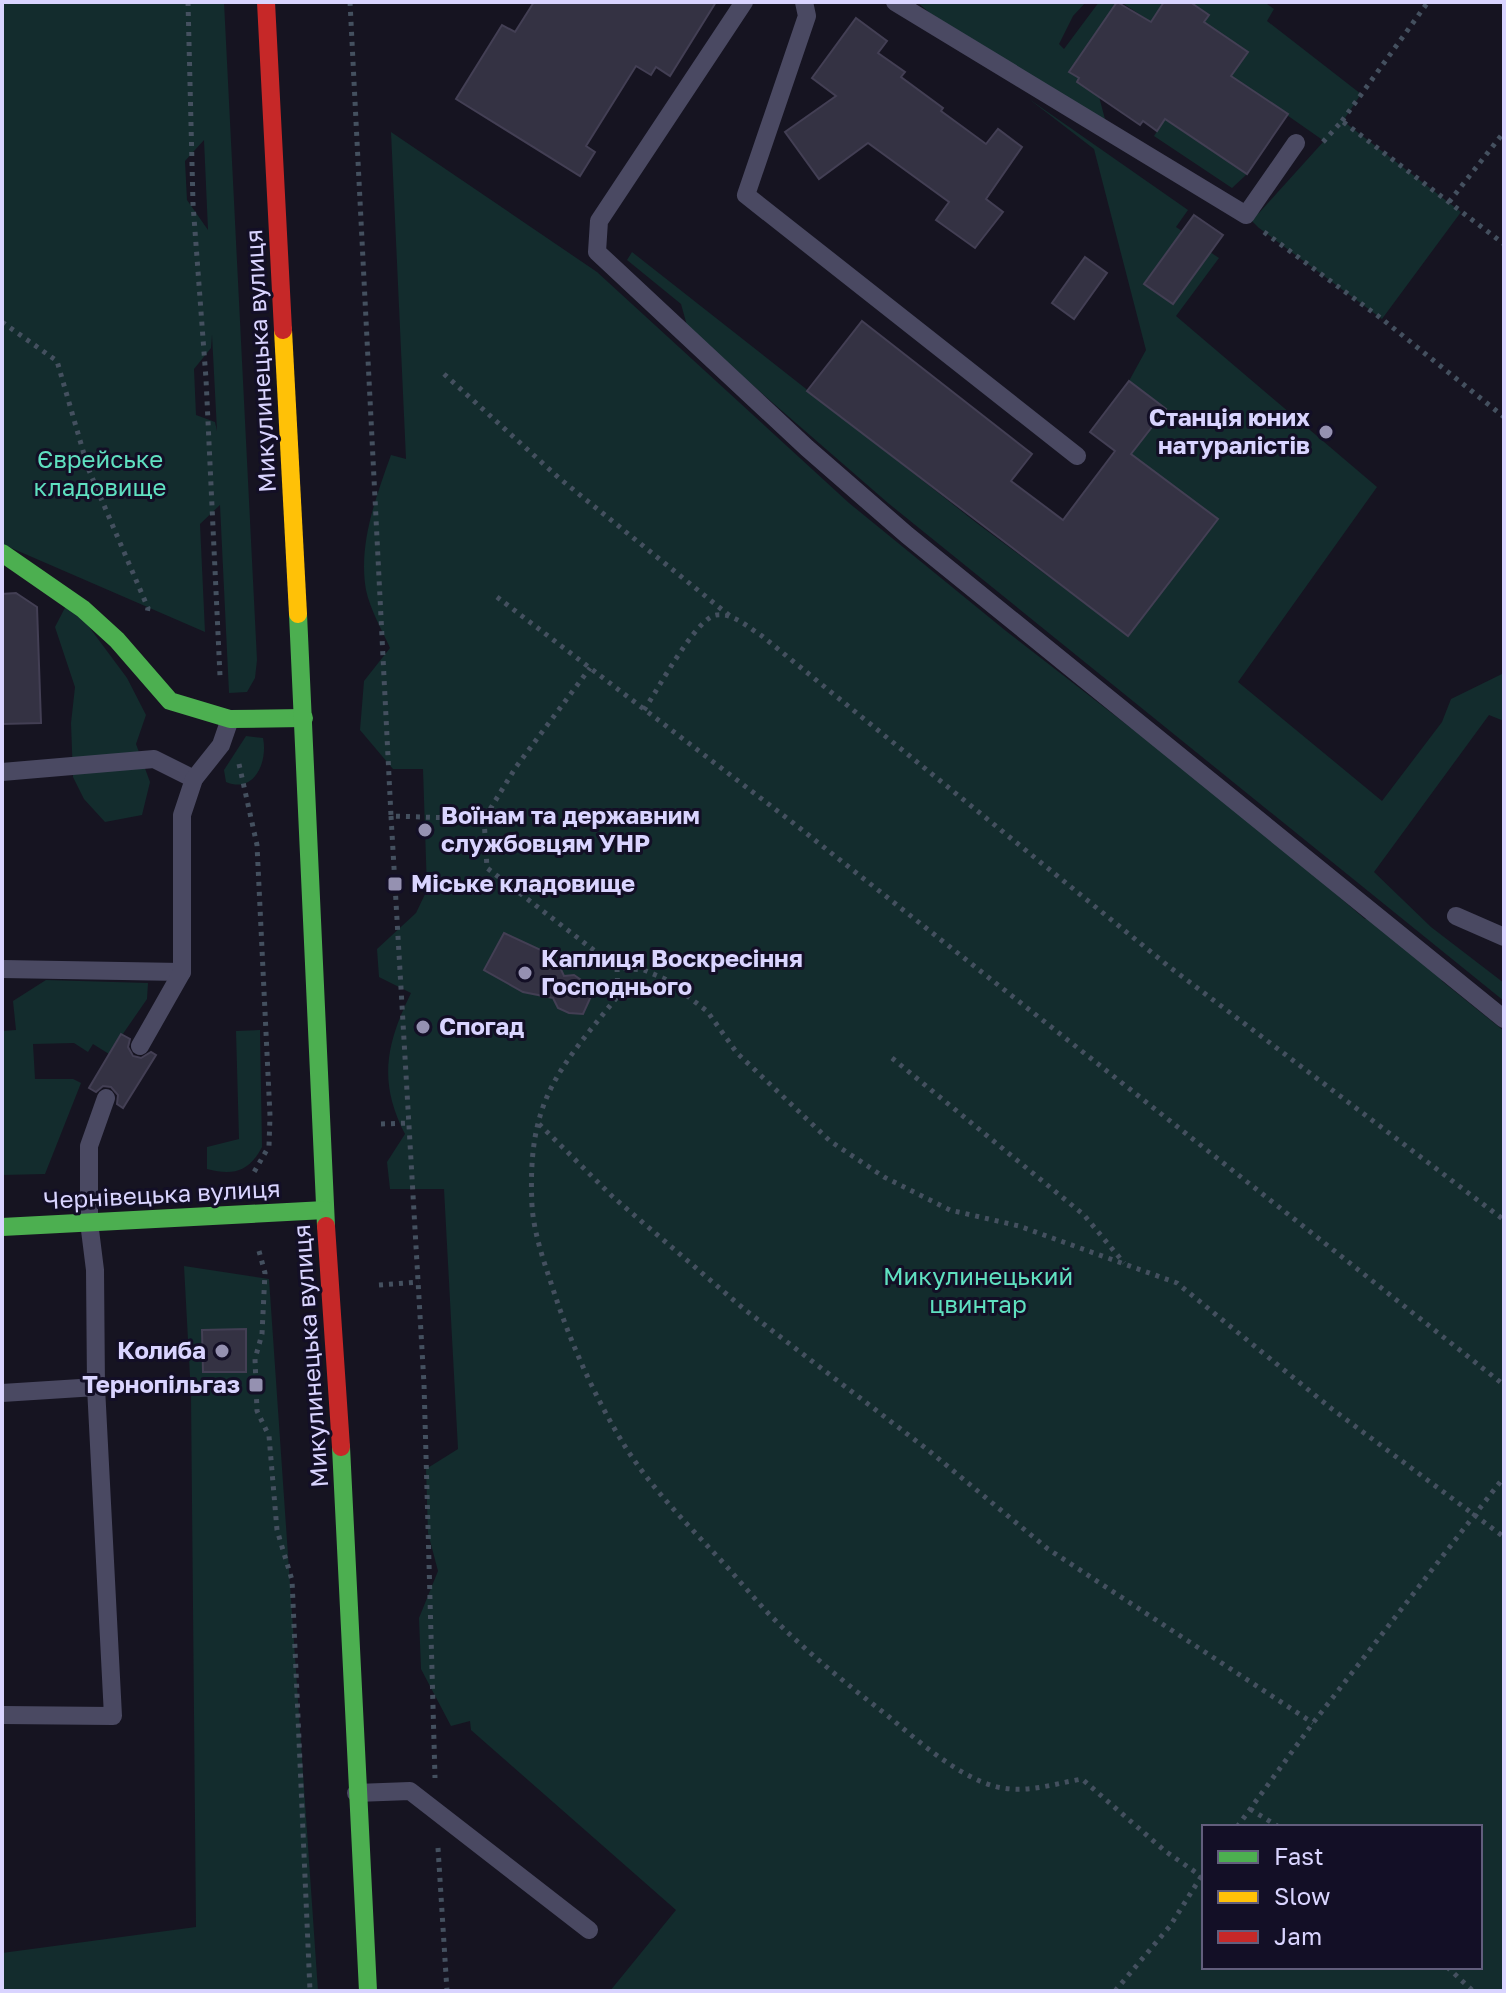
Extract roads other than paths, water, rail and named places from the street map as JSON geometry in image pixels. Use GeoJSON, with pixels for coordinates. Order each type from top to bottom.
{"type":"FeatureCollection","features":[{"type":"Feature","properties":{"kind":"main road","name":"Микулинецька вулиця"},"geometry":{"type":"LineString","coordinates":[[266,2],[304,718],[325,1210],[346,1515],[356,1793],[368,1991]]}},
{"type":"Feature","properties":{"kind":"main road"},"geometry":{"type":"LineString","coordinates":[[2,553],[83,609],[117,640],[170,701],[230,719],[304,718]]}},
{"type":"Feature","properties":{"kind":"main road","name":"Чернівецька вулиця"},"geometry":{"type":"LineString","coordinates":[[2,1227],[325,1210]]}},
{"type":"Feature","properties":{"kind":"lane"},"geometry":{"type":"LineString","coordinates":[[744,2],[599,221],[597,252],[796,438],[907,535],[1504,1019]]}},
{"type":"Feature","properties":{"kind":"lane"},"geometry":{"type":"LineString","coordinates":[[804,2],[807,16],[746,195],[1077,456]]}},
{"type":"Feature","properties":{"kind":"lane"},"geometry":{"type":"LineString","coordinates":[[895,2],[1246,215],[1296,143]]}},
{"type":"Feature","properties":{"kind":"lane"},"geometry":{"type":"LineString","coordinates":[[140,1046],[182,972],[182,815],[194,779],[221,745],[230,719]]}},
{"type":"Feature","properties":{"kind":"lane"},"geometry":{"type":"LineString","coordinates":[[2,772],[154,759],[194,779]]}},
{"type":"Feature","properties":{"kind":"lane"},"geometry":{"type":"LineString","coordinates":[[1456,916],[1504,937]]}},
{"type":"Feature","properties":{"kind":"lane"},"geometry":{"type":"LineString","coordinates":[[2,969],[182,972]]}},
{"type":"Feature","properties":{"kind":"lane"},"geometry":{"type":"LineString","coordinates":[[2,1715],[113,1716],[96,1387],[95,1270],[89,1222],[89,1146],[106,1098]]}},
{"type":"Feature","properties":{"kind":"lane"},"geometry":{"type":"LineString","coordinates":[[2,1393],[96,1387]]}},
{"type":"Feature","properties":{"kind":"lane"},"geometry":{"type":"LineString","coordinates":[[356,1793],[410,1791],[589,1930]]}},
{"type":"Feature","properties":{"kind":"place","name":"Станція юних натуралістів"},"geometry":{"type":"Point","coordinates":[1326,432]}},
{"type":"Feature","properties":{"kind":"place","name":"Воїнам та державним службовцям УНР"},"geometry":{"type":"Point","coordinates":[425,830]}},
{"type":"Feature","properties":{"kind":"place","name":"Міське кладовище"},"geometry":{"type":"Point","coordinates":[395,884]}},
{"type":"Feature","properties":{"kind":"place","name":"Каплиця Воскресіння Господнього"},"geometry":{"type":"Point","coordinates":[525,973]}},
{"type":"Feature","properties":{"kind":"place","name":"Спогад"},"geometry":{"type":"Point","coordinates":[423,1027]}},
{"type":"Feature","properties":{"kind":"place","name":"Колиба"},"geometry":{"type":"Point","coordinates":[222,1351]}},
{"type":"Feature","properties":{"kind":"place","name":"Тернопільгаз"},"geometry":{"type":"Point","coordinates":[256,1385]}},
{"type":"Feature","properties":{"kind":"park label","name":"Єврейське кладовище"},"geometry":{"type":"Point","coordinates":[100,474]}},
{"type":"Feature","properties":{"kind":"park label","name":"Микулинецький цвинтар"},"geometry":{"type":"Point","coordinates":[978,1291]}}]}
